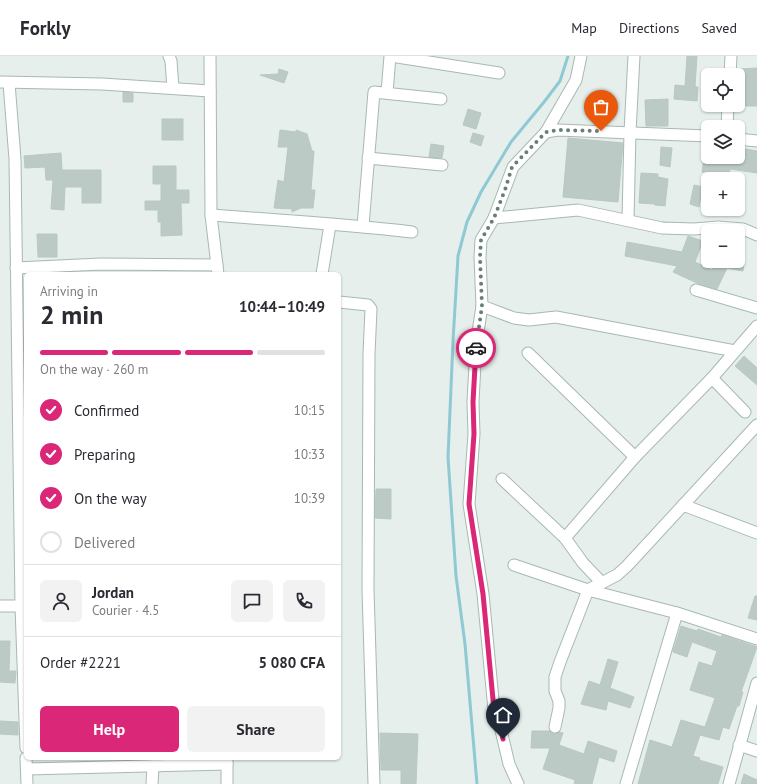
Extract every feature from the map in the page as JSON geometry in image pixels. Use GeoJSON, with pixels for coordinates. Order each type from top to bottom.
{"type":"FeatureCollection","features":[{"type":"Feature","properties":{"kind":"street"},"geometry":{"type":"LineString","coordinates":[[169,56],[171,61],[173,88]]}},
{"type":"Feature","properties":{"kind":"street"},"geometry":{"type":"LineString","coordinates":[[16,268],[218,270],[211,215],[210,56]]}},
{"type":"Feature","properties":{"kind":"street"},"geometry":{"type":"LineString","coordinates":[[387,93],[391,56],[454,61],[499,74]]}},
{"type":"Feature","properties":{"kind":"street"},"geometry":{"type":"LineString","coordinates":[[518,784],[509,764],[500,726],[494,710],[483,594],[469,504],[474,434],[473,402],[476,345],[482,306],[480,257],[481,240],[494,218],[512,167],[546,132],[576,80],[581,56]]}},
{"type":"Feature","properties":{"kind":"street"},"geometry":{"type":"LineString","coordinates":[[628,220],[630,132],[634,56]]}},
{"type":"Feature","properties":{"kind":"street"},"geometry":{"type":"LineString","coordinates":[[730,68],[731,56]]}},
{"type":"Feature","properties":{"kind":"street"},"geometry":{"type":"LineString","coordinates":[[24,650],[23,520],[16,268],[15,159],[5,82],[102,84],[210,90]]}},
{"type":"Feature","properties":{"kind":"street"},"geometry":{"type":"LineString","coordinates":[[363,226],[374,92],[441,99]]}},
{"type":"Feature","properties":{"kind":"street"},"geometry":{"type":"LineString","coordinates":[[546,132],[558,130],[701,136]]}},
{"type":"Feature","properties":{"kind":"street"},"geometry":{"type":"LineString","coordinates":[[745,140],[757,141]]}},
{"type":"Feature","properties":{"kind":"street"},"geometry":{"type":"LineString","coordinates":[[368,158],[442,165]]}},
{"type":"Feature","properties":{"kind":"street"},"geometry":{"type":"LineString","coordinates":[[494,218],[578,210],[662,228],[694,229],[718,227],[743,229],[757,235]]}},
{"type":"Feature","properties":{"kind":"street"},"geometry":{"type":"LineString","coordinates":[[211,215],[330,225],[363,226],[412,232]]}},
{"type":"Feature","properties":{"kind":"street"},"geometry":{"type":"LineString","coordinates":[[322,272],[330,225]]}},
{"type":"Feature","properties":{"kind":"street"},"geometry":{"type":"LineString","coordinates":[[696,290],[757,308]]}},
{"type":"Feature","properties":{"kind":"street"},"geometry":{"type":"LineString","coordinates":[[341,302],[368,304],[371,309],[368,354],[368,590],[374,784]]}},
{"type":"Feature","properties":{"kind":"street"},"geometry":{"type":"LineString","coordinates":[[482,306],[514,318],[529,320],[556,317],[735,351]]}},
{"type":"Feature","properties":{"kind":"street"},"geometry":{"type":"LineString","coordinates":[[565,538],[635,457],[712,378],[757,326]]}},
{"type":"Feature","properties":{"kind":"street"},"geometry":{"type":"LineString","coordinates":[[528,353],[635,457]]}},
{"type":"Feature","properties":{"kind":"street"},"geometry":{"type":"LineString","coordinates":[[712,378],[745,412]]}},
{"type":"Feature","properties":{"kind":"street"},"geometry":{"type":"LineString","coordinates":[[555,727],[559,708],[555,691],[555,677],[588,590],[617,575],[627,566],[757,426]]}},
{"type":"Feature","properties":{"kind":"street"},"geometry":{"type":"LineString","coordinates":[[502,479],[565,538],[583,563],[602,583]]}},
{"type":"Feature","properties":{"kind":"street"},"geometry":{"type":"LineString","coordinates":[[683,505],[757,533]]}},
{"type":"Feature","properties":{"kind":"street"},"geometry":{"type":"LineString","coordinates":[[514,565],[588,590],[677,613],[757,639]]}},
{"type":"Feature","properties":{"kind":"street"},"geometry":{"type":"LineString","coordinates":[[0,606],[23,606]]}},
{"type":"Feature","properties":{"kind":"street"},"geometry":{"type":"LineString","coordinates":[[626,784],[677,613]]}},
{"type":"Feature","properties":{"kind":"street"},"geometry":{"type":"LineString","coordinates":[[729,784],[757,682]]}},
{"type":"Feature","properties":{"kind":"street"},"geometry":{"type":"LineString","coordinates":[[740,745],[757,751]]}},
{"type":"Feature","properties":{"kind":"street"},"geometry":{"type":"LineString","coordinates":[[27,784],[27,764],[153,766],[227,761],[227,784]]}},
{"type":"Feature","properties":{"kind":"street"},"geometry":{"type":"LineString","coordinates":[[152,784],[153,766]]}},
{"type":"Feature","properties":{"kind":"building"},"geometry":{"type":"Polygon","coordinates":[[[687,56],[697,56],[695,87],[698,87],[697,101],[674,99],[675,85],[685,86],[687,56]]]}},
{"type":"Feature","properties":{"kind":"building"},"geometry":{"type":"Polygon","coordinates":[[[757,68],[757,106],[745,106],[745,69],[757,68]]]}},
{"type":"Feature","properties":{"kind":"building"},"geometry":{"type":"Polygon","coordinates":[[[279,69],[288,72],[284,83],[260,75],[278,74],[279,69]]]}},
{"type":"Feature","properties":{"kind":"building"},"geometry":{"type":"Polygon","coordinates":[[[123,92],[133,93],[133,102],[123,102],[123,92]]]}},
{"type":"Feature","properties":{"kind":"building"},"geometry":{"type":"Polygon","coordinates":[[[668,99],[668,126],[646,126],[645,100],[668,99]]]}},
{"type":"Feature","properties":{"kind":"building"},"geometry":{"type":"Polygon","coordinates":[[[468,109],[481,113],[476,129],[463,125],[468,109]]]}},
{"type":"Feature","properties":{"kind":"building"},"geometry":{"type":"Polygon","coordinates":[[[162,119],[183,119],[183,140],[162,140],[162,119]]]}},
{"type":"Feature","properties":{"kind":"building"},"geometry":{"type":"Polygon","coordinates":[[[280,130],[296,132],[296,130],[307,134],[312,151],[314,151],[311,190],[315,190],[313,208],[301,208],[292,212],[292,209],[274,208],[278,180],[284,182],[288,147],[278,147],[280,130]]]}},
{"type":"Feature","properties":{"kind":"building"},"geometry":{"type":"Polygon","coordinates":[[[473,133],[484,136],[481,146],[470,142],[473,133]]]}},
{"type":"Feature","properties":{"kind":"building"},"geometry":{"type":"Polygon","coordinates":[[[568,138],[623,143],[618,202],[563,197],[568,138]]]}},
{"type":"Feature","properties":{"kind":"building"},"geometry":{"type":"Polygon","coordinates":[[[431,144],[444,146],[442,158],[429,157],[431,144]]]}},
{"type":"Feature","properties":{"kind":"building"},"geometry":{"type":"Polygon","coordinates":[[[661,147],[672,148],[670,167],[660,165],[661,147]]]}},
{"type":"Feature","properties":{"kind":"building"},"geometry":{"type":"Polygon","coordinates":[[[745,149],[757,151],[757,173],[730,169],[730,172],[702,172],[703,164],[745,164],[745,149]]]}},
{"type":"Feature","properties":{"kind":"building"},"geometry":{"type":"Polygon","coordinates":[[[61,153],[62,170],[101,170],[101,203],[82,203],[82,187],[65,187],[64,210],[51,209],[53,180],[46,180],[45,167],[25,168],[24,156],[61,153]]]}},
{"type":"Feature","properties":{"kind":"building"},"geometry":{"type":"Polygon","coordinates":[[[153,166],[176,166],[176,190],[189,190],[189,203],[181,203],[182,235],[161,236],[161,222],[158,222],[158,210],[145,210],[145,201],[161,201],[161,184],[153,184],[153,166]]]}},
{"type":"Feature","properties":{"kind":"building"},"geometry":{"type":"Polygon","coordinates":[[[641,173],[658,174],[658,177],[668,179],[665,206],[639,203],[641,173]]]}},
{"type":"Feature","properties":{"kind":"building"},"geometry":{"type":"Polygon","coordinates":[[[694,185],[701,187],[699,207],[690,204],[694,185]]]}},
{"type":"Feature","properties":{"kind":"building"},"geometry":{"type":"Polygon","coordinates":[[[37,234],[57,234],[57,257],[38,257],[37,234]]]}},
{"type":"Feature","properties":{"kind":"building"},"geometry":{"type":"Polygon","coordinates":[[[688,236],[701,240],[701,246],[695,262],[701,265],[701,268],[708,268],[712,270],[712,268],[727,268],[717,289],[697,283],[673,272],[677,266],[625,256],[627,242],[682,252],[688,236]]]}},
{"type":"Feature","properties":{"kind":"building"},"geometry":{"type":"Polygon","coordinates":[[[727,268],[743,268],[743,271],[727,268]]]}},
{"type":"Feature","properties":{"kind":"building"},"geometry":{"type":"Polygon","coordinates":[[[744,356],[757,368],[757,385],[735,366],[744,356]]]}},
{"type":"Feature","properties":{"kind":"building"},"geometry":{"type":"Polygon","coordinates":[[[376,489],[391,489],[391,519],[375,518],[376,489]]]}},
{"type":"Feature","properties":{"kind":"building"},"geometry":{"type":"Polygon","coordinates":[[[755,596],[757,596],[757,620],[748,618],[755,596]]]}},
{"type":"Feature","properties":{"kind":"building"},"geometry":{"type":"Polygon","coordinates":[[[681,626],[697,631],[698,629],[721,637],[722,635],[757,647],[741,692],[743,692],[739,706],[737,706],[729,729],[723,727],[719,740],[700,735],[693,756],[700,758],[699,760],[723,767],[718,784],[638,784],[650,740],[672,747],[681,720],[705,727],[715,698],[690,690],[699,662],[712,666],[717,651],[692,642],[687,657],[673,652],[681,626]]]}},
{"type":"Feature","properties":{"kind":"building"},"geometry":{"type":"Polygon","coordinates":[[[0,641],[10,641],[9,671],[16,671],[15,683],[0,682],[0,641]]]}},
{"type":"Feature","properties":{"kind":"building"},"geometry":{"type":"Polygon","coordinates":[[[608,659],[618,662],[610,688],[634,697],[630,708],[608,701],[606,710],[581,704],[589,681],[600,685],[608,659]]]}},
{"type":"Feature","properties":{"kind":"building"},"geometry":{"type":"Polygon","coordinates":[[[0,721],[18,722],[18,735],[0,734],[0,721]]]}},
{"type":"Feature","properties":{"kind":"building"},"geometry":{"type":"Polygon","coordinates":[[[532,731],[550,731],[554,734],[559,732],[563,733],[559,745],[584,754],[588,741],[617,751],[614,762],[599,757],[592,784],[574,784],[575,780],[543,769],[550,748],[531,748],[532,731]]]}},
{"type":"Feature","properties":{"kind":"building"},"geometry":{"type":"Polygon","coordinates":[[[380,733],[418,734],[416,784],[401,784],[401,770],[381,770],[380,733]]]}},
{"type":"Feature","properties":{"kind":"building"},"geometry":{"type":"Polygon","coordinates":[[[744,774],[757,780],[757,784],[741,784],[744,774]]]}},
{"type":"Feature","properties":{"kind":"waterway"},"geometry":{"type":"LineString","coordinates":[[477,784],[465,644],[456,576],[448,457],[458,256],[467,222],[481,192],[511,142],[560,81],[568,56]]}},
{"type":"Feature","properties":{"kind":"way so far"},"geometry":{"type":"LineString","coordinates":[[476,348],[482,306],[480,257],[481,240],[494,218],[512,167],[546,132],[558,130],[601,131]]}},
{"type":"Feature","properties":{"kind":"route"},"geometry":{"type":"LineString","coordinates":[[476,348],[473,402],[474,434],[469,504],[483,594],[494,710],[503,739]]}}]}
